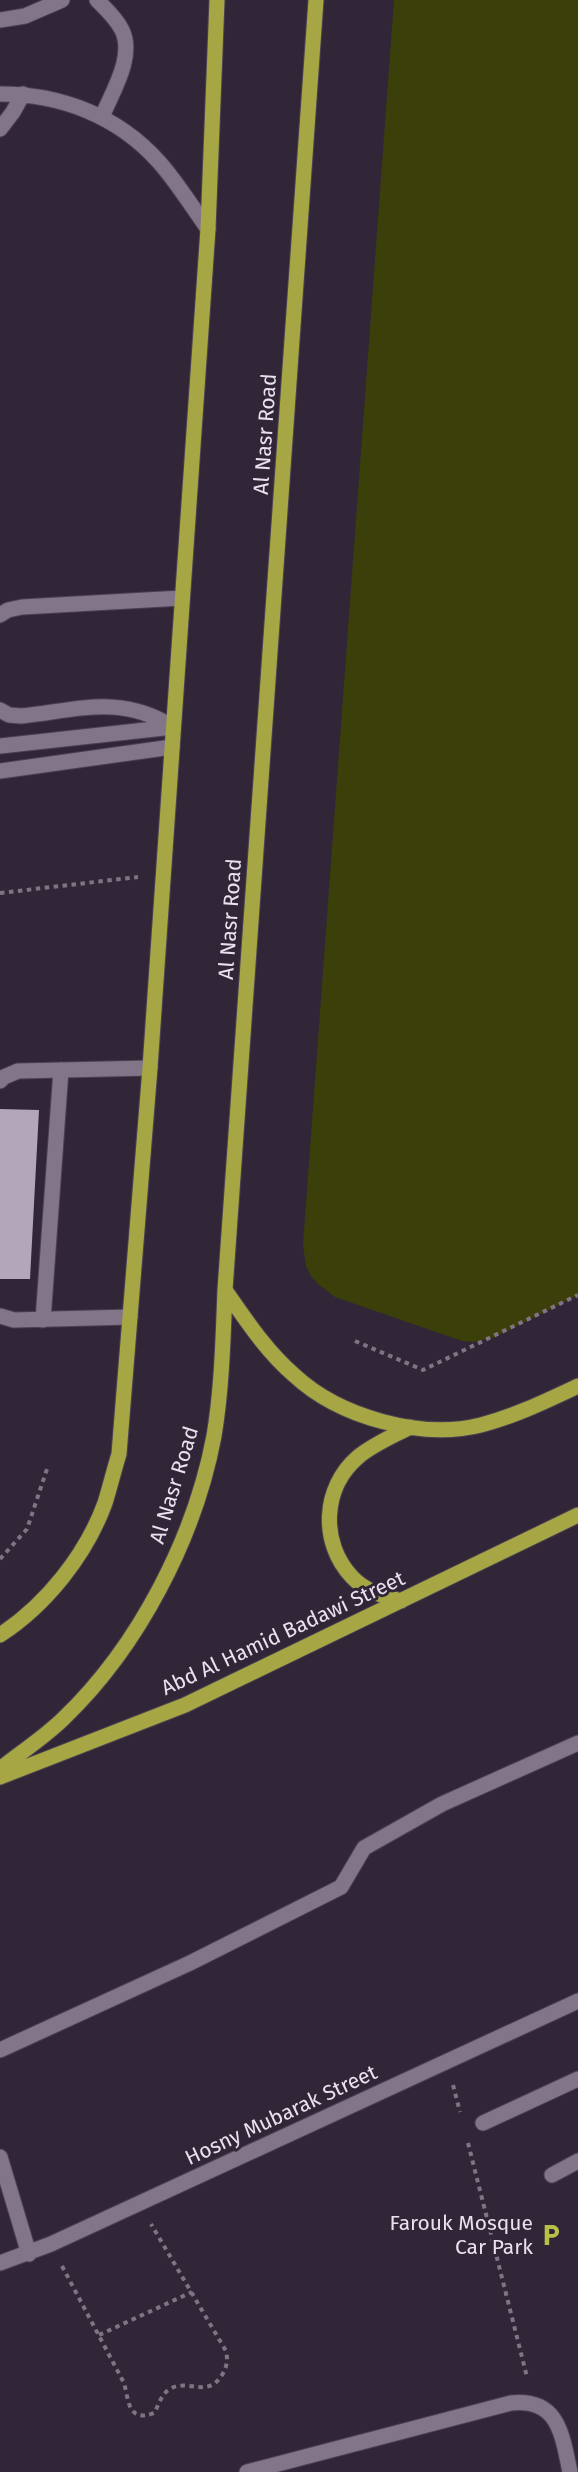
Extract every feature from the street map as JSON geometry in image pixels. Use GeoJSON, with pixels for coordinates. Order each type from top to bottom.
{"type":"FeatureCollection","features":[{"type":"Feature","properties":{"kind":"main road"},"geometry":{"type":"LineString","coordinates":[[0,1635],[50,1592],[81,1551],[104,1504],[119,1454],[150,1068],[208,229],[217,0]]}},
{"type":"Feature","properties":{"kind":"main road","name":"Al Nasr Road"},"geometry":{"type":"LineString","coordinates":[[0,1769],[64,1718],[101,1677],[135,1630],[172,1563],[202,1481],[213,1437],[219,1396],[316,0]]}},
{"type":"Feature","properties":{"kind":"main road"},"geometry":{"type":"LineString","coordinates":[[225,1290],[266,1347],[295,1377],[329,1400],[367,1418],[410,1427],[444,1429],[478,1426],[515,1415],[578,1386]]}},
{"type":"Feature","properties":{"kind":"main road"},"geometry":{"type":"LineString","coordinates":[[401,1601],[375,1594],[352,1578],[336,1556],[329,1530],[330,1503],[340,1477],[358,1457],[410,1427]]}},
{"type":"Feature","properties":{"kind":"main road","name":"Abd Al Hamid Badawi Street"},"geometry":{"type":"LineString","coordinates":[[0,1777],[185,1705],[578,1515]]}},
{"type":"Feature","properties":{"kind":"street"},"geometry":{"type":"LineString","coordinates":[[0,20],[25,16],[63,0]]}},
{"type":"Feature","properties":{"kind":"street"},"geometry":{"type":"LineString","coordinates":[[97,0],[122,31],[126,45],[125,60],[102,117]]}},
{"type":"Feature","properties":{"kind":"street"},"geometry":{"type":"LineString","coordinates":[[0,94],[23,94],[64,101],[102,117],[124,130],[161,164],[208,229]]}},
{"type":"Feature","properties":{"kind":"street"},"geometry":{"type":"LineString","coordinates":[[0,129],[23,94]]}},
{"type":"Feature","properties":{"kind":"street"},"geometry":{"type":"LineString","coordinates":[[0,615],[8,610],[22,607],[182,598]]}},
{"type":"Feature","properties":{"kind":"street"},"geometry":{"type":"LineString","coordinates":[[0,710],[9,715],[21,716],[111,706],[128,707],[144,711],[173,727]]}},
{"type":"Feature","properties":{"kind":"street"},"geometry":{"type":"LineString","coordinates":[[0,746],[173,727]]}},
{"type":"Feature","properties":{"kind":"street"},"geometry":{"type":"LineString","coordinates":[[0,771],[172,747]]}},
{"type":"Feature","properties":{"kind":"street"},"geometry":{"type":"LineString","coordinates":[[0,1080],[18,1071],[150,1068]]}},
{"type":"Feature","properties":{"kind":"street"},"geometry":{"type":"LineString","coordinates":[[43,1320],[61,1070]]}},
{"type":"Feature","properties":{"kind":"street"},"geometry":{"type":"LineString","coordinates":[[0,1316],[14,1320],[130,1317]]}},
{"type":"Feature","properties":{"kind":"street"},"geometry":{"type":"LineString","coordinates":[[0,2050],[190,1963],[341,1887],[364,1848],[442,1804],[578,1743]]}},
{"type":"Feature","properties":{"kind":"street","name":"Hosny Mubarak Street"},"geometry":{"type":"LineString","coordinates":[[0,2263],[29,2254],[578,2001]]}},
{"type":"Feature","properties":{"kind":"street"},"geometry":{"type":"LineString","coordinates":[[483,2123],[578,2079]]}},
{"type":"Feature","properties":{"kind":"street"},"geometry":{"type":"LineString","coordinates":[[0,2157],[29,2254]]}},
{"type":"Feature","properties":{"kind":"street"},"geometry":{"type":"LineString","coordinates":[[552,2175],[578,2161]]}},
{"type":"Feature","properties":{"kind":"street"},"geometry":{"type":"LineString","coordinates":[[247,2472],[522,2402],[534,2404],[552,2416],[557,2424],[570,2472]]}},
{"type":"Feature","properties":{"kind":"path"},"geometry":{"type":"LineString","coordinates":[[0,893],[163,874]]}},
{"type":"Feature","properties":{"kind":"path"},"geometry":{"type":"LineString","coordinates":[[355,1341],[423,1370],[578,1295]]}},
{"type":"Feature","properties":{"kind":"path"},"geometry":{"type":"LineString","coordinates":[[0,1559],[27,1529],[48,1466]]}},
{"type":"Feature","properties":{"kind":"path"},"geometry":{"type":"LineString","coordinates":[[448,2062],[462,2119]]}},
{"type":"Feature","properties":{"kind":"path"},"geometry":{"type":"LineString","coordinates":[[468,2142],[534,2404]]}},
{"type":"Feature","properties":{"kind":"path"},"geometry":{"type":"LineString","coordinates":[[51,2244],[124,2383],[128,2404],[132,2411],[147,2416],[154,2413],[165,2392],[172,2387],[180,2386],[205,2388],[220,2378],[228,2360],[226,2352],[192,2292],[139,2204]]}},
{"type":"Feature","properties":{"kind":"path"},"geometry":{"type":"LineString","coordinates":[[99,2335],[192,2292]]}},
{"type":"Feature","properties":{"kind":"green space"},"geometry":{"type":"Polygon","coordinates":[[[394,0],[578,0],[578,1295],[493,1338],[473,1342],[462,1341],[335,1297],[311,1276],[306,1266],[303,1245],[394,0]]]}},
{"type":"Feature","properties":{"kind":"building"},"geometry":{"type":"Polygon","coordinates":[[[0,1109],[39,1110],[30,1279],[0,1279],[0,1109]]]}},
{"type":"Feature","properties":{"kind":"place","name":"Farouk Mosque Car Park"},"geometry":{"type":"Point","coordinates":[551,2235]}}]}
